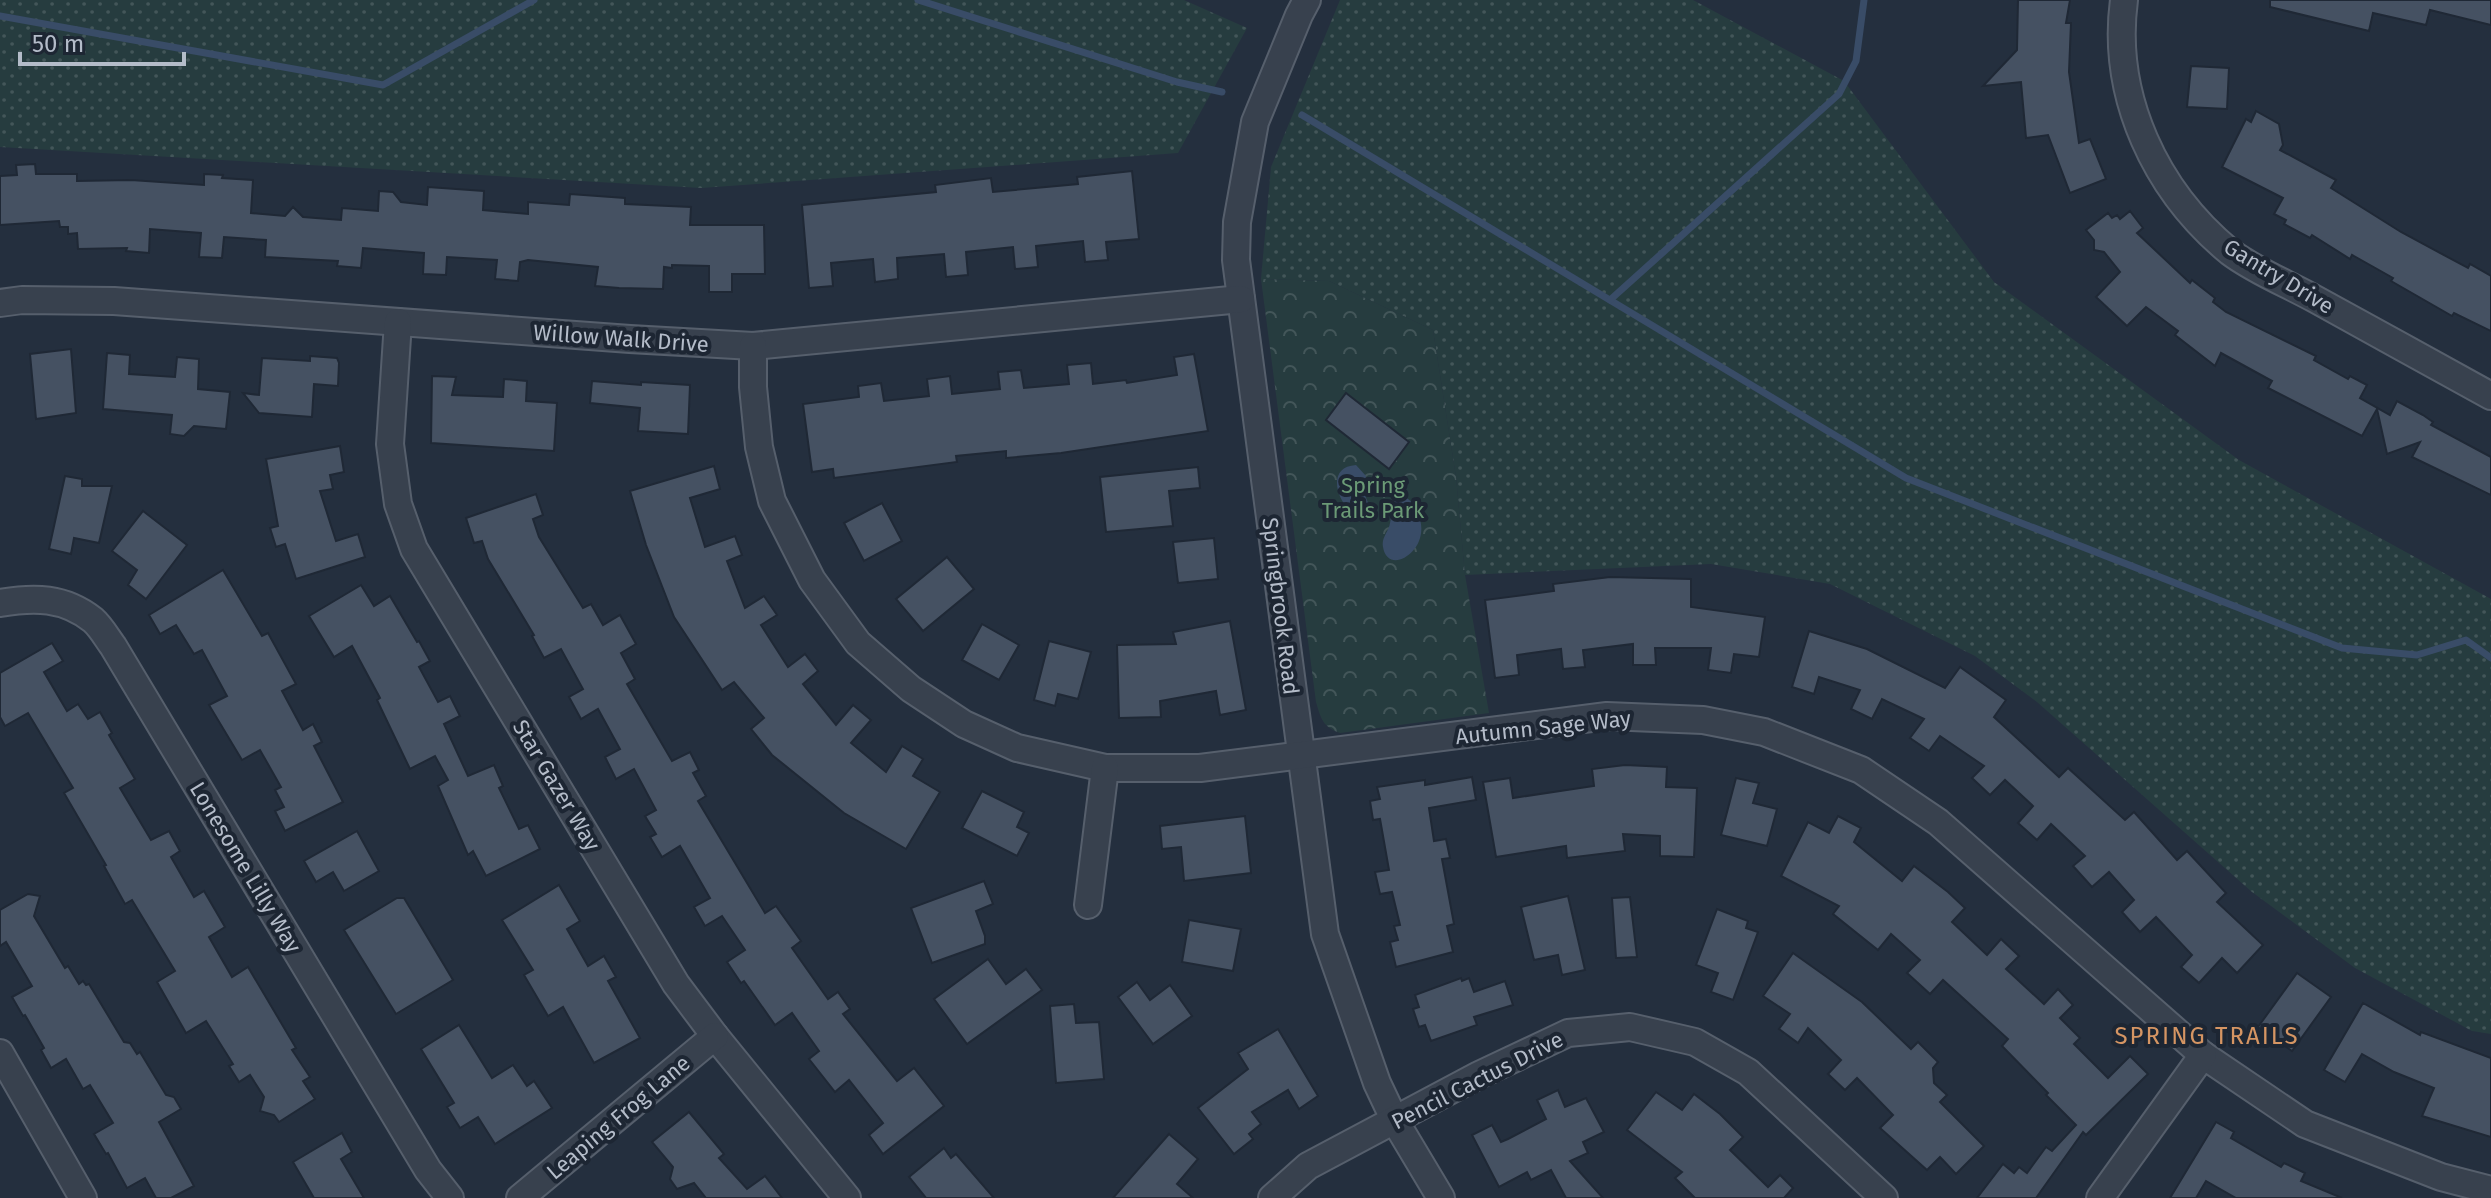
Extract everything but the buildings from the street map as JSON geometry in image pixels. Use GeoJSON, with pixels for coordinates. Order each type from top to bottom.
{"type":"FeatureCollection","features":[{"type":"Feature","properties":{"kind":"street","name":"Springbrook Road"},"geometry":{"type":"LineString","coordinates":[[1307,0],[1255,122],[1237,222],[1236,260],[1325,934],[1363,1050],[1395,1121],[1441,1198]]}},
{"type":"Feature","properties":{"kind":"street","name":"Gantry Drive"},"geometry":{"type":"LineString","coordinates":[[2124,0],[2122,47],[2137,121],[2152,158],[2176,196],[2201,226],[2238,257],[2491,396]]}},
{"type":"Feature","properties":{"kind":"street","name":"Willow Walk Drive"},"geometry":{"type":"LineString","coordinates":[[0,303],[22,300],[114,301],[753,346],[1241,299]]}},
{"type":"Feature","properties":{"kind":"street","name":"Star Gazer Way"},"geometry":{"type":"LineString","coordinates":[[398,322],[390,444],[398,504],[414,549],[676,984],[847,1198]]}},
{"type":"Feature","properties":{"kind":"street","name":"Autumn Sage Way"},"geometry":{"type":"LineString","coordinates":[[753,346],[753,387],[759,447],[772,501],[812,580],[858,643],[911,689],[964,724],[1017,748],[1105,768],[1200,768],[1607,716],[1703,720],[1764,732],[1861,770],[1938,822],[2203,1055],[2305,1124],[2441,1177],[2491,1190]]}},
{"type":"Feature","properties":{"kind":"street","name":"Lonesome Lilly Way"},"geometry":{"type":"LineString","coordinates":[[0,603],[31,598],[63,604],[94,621],[113,646],[428,1170],[450,1198]]}},
{"type":"Feature","properties":{"kind":"street"},"geometry":{"type":"LineString","coordinates":[[1088,905],[1105,768]]}},
{"type":"Feature","properties":{"kind":"street","name":"Pencil Cactus Drive"},"geometry":{"type":"LineString","coordinates":[[1272,1198],[1308,1166],[1479,1075],[1568,1033],[1630,1027],[1695,1042],[1748,1072],[1884,1198]]}},
{"type":"Feature","properties":{"kind":"street","name":"Leaping Frog Lane"},"geometry":{"type":"LineString","coordinates":[[520,1198],[715,1036]]}},
{"type":"Feature","properties":{"kind":"street"},"geometry":{"type":"LineString","coordinates":[[0,1053],[83,1198]]}},
{"type":"Feature","properties":{"kind":"street"},"geometry":{"type":"LineString","coordinates":[[2100,1198],[2203,1055]]}},
{"type":"Feature","properties":{"kind":"green space"},"geometry":{"type":"Polygon","coordinates":[[[0,0],[1184,0],[1247,28],[1178,153],[701,188],[0,147],[0,0]]]}},
{"type":"Feature","properties":{"kind":"green space"},"geometry":{"type":"Polygon","coordinates":[[[1340,0],[1693,0],[1844,81],[1994,282],[2239,460],[2491,599],[2491,1034],[2472,1031],[2355,968],[2252,892],[2037,702],[1975,656],[1830,584],[1711,564],[1465,575],[1456,477],[1433,330],[1329,281],[1261,279],[1271,167],[1340,0]]]}},
{"type":"Feature","properties":{"kind":"green space","name":"Spring Trails Park"},"geometry":{"type":"Polygon","coordinates":[[[1261,279],[1329,281],[1433,330],[1456,477],[1465,575],[1489,713],[1340,733],[1321,718],[1316,702],[1261,279]]]}},
{"type":"Feature","properties":{"kind":"water"},"geometry":{"type":"Polygon","coordinates":[[[1356,465],[1366,476],[1364,493],[1369,505],[1367,511],[1357,516],[1344,504],[1337,488],[1340,472],[1356,465]]]}},
{"type":"Feature","properties":{"kind":"water"},"geometry":{"type":"Polygon","coordinates":[[[1402,496],[1417,511],[1420,538],[1408,555],[1393,560],[1387,556],[1383,541],[1391,521],[1390,504],[1402,496]]]}},
{"type":"Feature","properties":{"kind":"waterway"},"geometry":{"type":"LineString","coordinates":[[0,16],[383,85],[534,0]]}},
{"type":"Feature","properties":{"kind":"waterway"},"geometry":{"type":"LineString","coordinates":[[918,0],[1177,82],[1222,92]]}},
{"type":"Feature","properties":{"kind":"waterway"},"geometry":{"type":"LineString","coordinates":[[1610,300],[1839,94],[1856,61],[1864,0]]}},
{"type":"Feature","properties":{"kind":"waterway"},"geometry":{"type":"LineString","coordinates":[[1302,115],[1906,478],[2342,648],[2417,655],[2466,640],[2491,658]]}},
{"type":"Feature","properties":{"kind":"district","name":"SPRING TRAILS"},"geometry":{"type":"Point","coordinates":[2207,1036]}}]}
